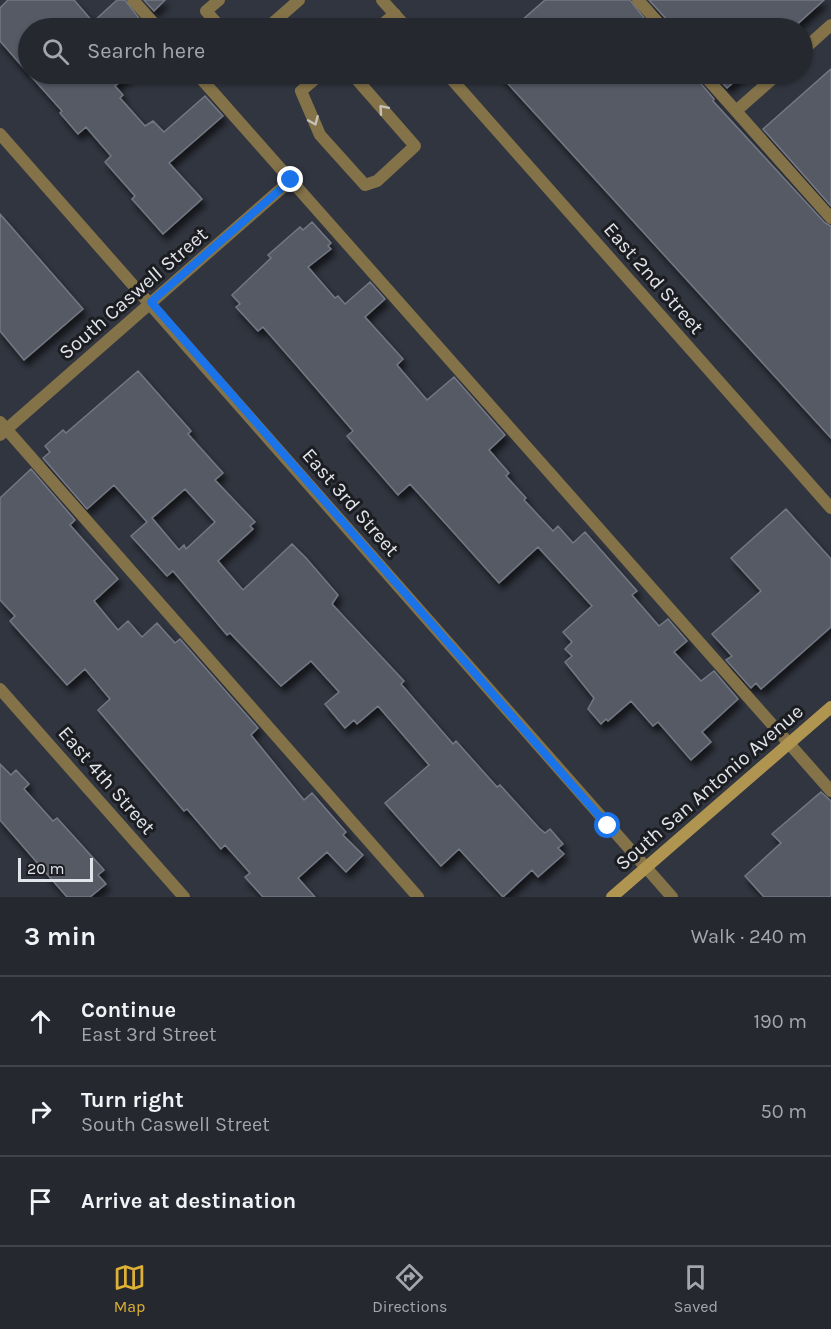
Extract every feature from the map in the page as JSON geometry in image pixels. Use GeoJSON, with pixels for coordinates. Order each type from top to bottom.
{"type":"FeatureCollection","features":[{"type":"Feature","properties":{"kind":"main road","name":"South San Antonio Avenue"},"geometry":{"type":"LineString","coordinates":[[612,897],[831,707]]}},
{"type":"Feature","properties":{"kind":"street"},"geometry":{"type":"LineString","coordinates":[[133,0],[149,18]]}},
{"type":"Feature","properties":{"kind":"street"},"geometry":{"type":"LineString","coordinates":[[212,18],[206,11],[219,0]]}},
{"type":"Feature","properties":{"kind":"street"},"geometry":{"type":"LineString","coordinates":[[278,18],[299,0]]}},
{"type":"Feature","properties":{"kind":"street"},"geometry":{"type":"LineString","coordinates":[[382,0],[398,18]]}},
{"type":"Feature","properties":{"kind":"street"},"geometry":{"type":"LineString","coordinates":[[638,0],[654,18]]}},
{"type":"Feature","properties":{"kind":"street"},"geometry":{"type":"LineString","coordinates":[[391,18],[395,15]]}},
{"type":"Feature","properties":{"kind":"street"},"geometry":{"type":"LineString","coordinates":[[813,41],[831,25]]}},
{"type":"Feature","properties":{"kind":"street"},"geometry":{"type":"LineString","coordinates":[[206,84],[831,791]]}},
{"type":"Feature","properties":{"kind":"street"},"geometry":{"type":"LineString","coordinates":[[309,84],[301,91],[320,135],[365,185],[377,181],[415,146],[361,84]]}},
{"type":"Feature","properties":{"kind":"street","name":"East 2nd Street"},"geometry":{"type":"LineString","coordinates":[[456,84],[831,508]]}},
{"type":"Feature","properties":{"kind":"street"},"geometry":{"type":"LineString","coordinates":[[712,84],[831,218]]}},
{"type":"Feature","properties":{"kind":"street"},"geometry":{"type":"LineString","coordinates":[[736,111],[767,84]]}},
{"type":"Feature","properties":{"kind":"street","name":"East 3rd Street"},"geometry":{"type":"LineString","coordinates":[[0,134],[151,302],[672,897]]}},
{"type":"Feature","properties":{"kind":"street","name":"South Caswell Street"},"geometry":{"type":"LineString","coordinates":[[2,429],[291,180]]}},
{"type":"Feature","properties":{"kind":"street"},"geometry":{"type":"LineString","coordinates":[[2,429],[418,897]]}},
{"type":"Feature","properties":{"kind":"street","name":"East 4th Street"},"geometry":{"type":"LineString","coordinates":[[0,689],[184,897]]}},
{"type":"Feature","properties":{"kind":"building"},"geometry":{"type":"Polygon","coordinates":[[[8,0],[74,0],[90,18],[18,18],[18,62],[0,41],[0,8],[8,0]]]}},
{"type":"Feature","properties":{"kind":"building"},"geometry":{"type":"Polygon","coordinates":[[[117,0],[125,0],[139,18],[97,18],[117,0]]]}},
{"type":"Feature","properties":{"kind":"building"},"geometry":{"type":"Polygon","coordinates":[[[144,0],[165,0],[154,11],[144,0]]]}},
{"type":"Feature","properties":{"kind":"building"},"geometry":{"type":"Polygon","coordinates":[[[545,0],[630,0],[644,18],[524,18],[545,0]]]}},
{"type":"Feature","properties":{"kind":"building"},"geometry":{"type":"Polygon","coordinates":[[[649,0],[824,0],[804,18],[665,18],[649,0]]]}},
{"type":"Feature","properties":{"kind":"building"},"geometry":{"type":"Polygon","coordinates":[[[831,69],[831,206],[763,129],[831,69]]]}},
{"type":"Feature","properties":{"kind":"building"},"geometry":{"type":"Polygon","coordinates":[[[38,84],[118,84],[115,86],[123,95],[120,98],[145,126],[153,121],[164,132],[205,96],[223,116],[169,163],[202,199],[163,234],[132,199],[135,196],[105,162],[111,156],[86,127],[78,134],[60,113],[62,111],[38,84]]]}},
{"type":"Feature","properties":{"kind":"building"},"geometry":{"type":"Polygon","coordinates":[[[508,84],[701,84],[714,99],[713,101],[825,223],[831,226],[831,438],[508,84]]]}},
{"type":"Feature","properties":{"kind":"building"},"geometry":{"type":"Polygon","coordinates":[[[0,214],[83,309],[24,360],[0,331],[0,214]]]}},
{"type":"Feature","properties":{"kind":"building"},"geometry":{"type":"Polygon","coordinates":[[[312,222],[331,243],[328,246],[331,249],[308,267],[335,298],[338,296],[345,304],[370,282],[385,299],[365,317],[403,359],[397,365],[427,400],[454,377],[505,435],[489,450],[509,473],[506,476],[526,498],[524,500],[553,531],[558,526],[573,543],[585,532],[637,591],[632,595],[659,626],[668,619],[687,641],[674,652],[701,681],[714,671],[738,699],[702,732],[711,742],[691,760],[658,722],[653,726],[631,701],[608,721],[606,719],[601,724],[588,709],[594,698],[565,662],[572,656],[565,649],[572,642],[563,632],[592,606],[538,547],[499,583],[410,484],[398,495],[347,436],[353,431],[291,359],[263,327],[258,331],[236,307],[240,304],[232,295],[271,258],[268,255],[300,227],[303,230],[312,222]]]}},
{"type":"Feature","properties":{"kind":"building"},"geometry":{"type":"Polygon","coordinates":[[[138,371],[191,431],[188,434],[223,473],[215,480],[255,522],[250,526],[253,529],[218,561],[243,590],[292,544],[338,595],[332,604],[404,681],[401,684],[453,744],[456,741],[497,787],[500,785],[539,828],[545,833],[550,829],[563,844],[558,848],[564,854],[538,877],[532,870],[503,897],[459,849],[441,866],[385,803],[429,765],[378,706],[357,724],[354,720],[345,728],[325,704],[339,692],[311,661],[281,686],[230,633],[227,635],[173,571],[167,576],[131,536],[147,522],[114,485],[87,509],[43,458],[50,452],[45,446],[63,430],[66,433],[138,371]],[[185,489],[152,518],[179,550],[184,545],[186,549],[215,522],[185,489]]]}},
{"type":"Feature","properties":{"kind":"building"},"geometry":{"type":"Polygon","coordinates":[[[31,469],[75,520],[70,525],[118,579],[94,601],[118,630],[128,621],[142,637],[157,623],[175,643],[180,639],[258,728],[251,735],[304,800],[312,793],[346,832],[343,835],[363,855],[346,872],[327,852],[298,878],[315,897],[263,897],[245,877],[250,873],[225,845],[221,849],[187,809],[184,811],[98,710],[110,699],[85,669],[67,685],[10,621],[15,616],[0,600],[0,498],[31,469]]]}},
{"type":"Feature","properties":{"kind":"building"},"geometry":{"type":"Polygon","coordinates":[[[786,509],[831,559],[831,627],[761,689],[756,683],[751,688],[726,660],[732,656],[712,634],[761,591],[731,558],[786,509]]]}},
{"type":"Feature","properties":{"kind":"building"},"geometry":{"type":"Polygon","coordinates":[[[0,764],[11,775],[16,770],[29,784],[24,789],[53,821],[57,818],[104,870],[98,875],[106,884],[90,897],[67,897],[0,820],[0,764]]]}},
{"type":"Feature","properties":{"kind":"building"},"geometry":{"type":"Polygon","coordinates":[[[821,792],[831,801],[831,897],[764,897],[745,876],[781,843],[772,834],[821,792]]]}},
{"type":"Feature","properties":{"kind":"route"},"geometry":{"type":"LineString","coordinates":[[291,180],[151,302],[608,826]]}}]}
